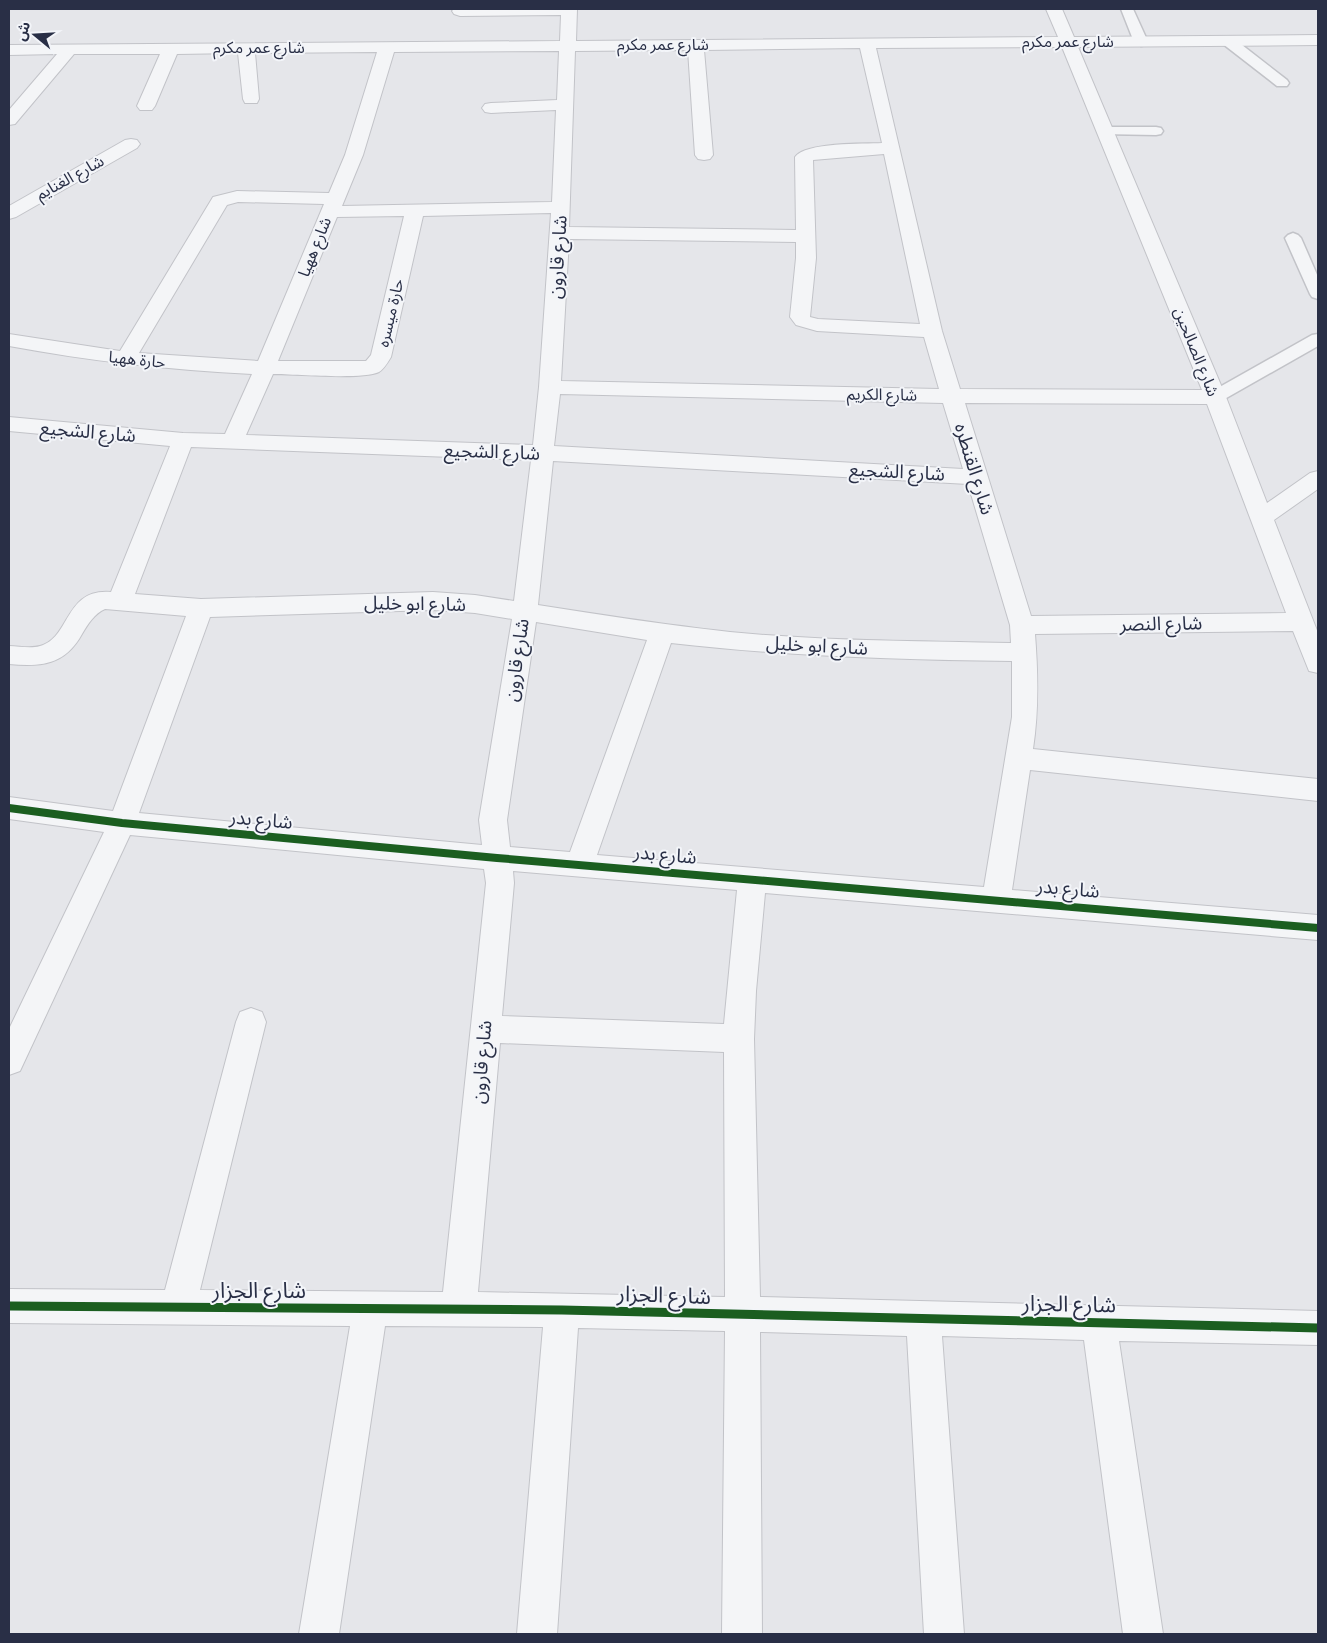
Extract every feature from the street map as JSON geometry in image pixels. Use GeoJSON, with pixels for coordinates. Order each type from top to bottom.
{"type":"FeatureCollection","features":[{"type":"Feature","properties":{"kind":"street","name":"شارع الصالحين"},"geometry":{"type":"LineString","coordinates":[[1054,9],[1215,397],[1301,622],[1317,654]]}},
{"type":"Feature","properties":{"kind":"street"},"geometry":{"type":"LineString","coordinates":[[460,11],[568,10]]}},
{"type":"Feature","properties":{"kind":"street","name":"شارع قارون"},"geometry":{"type":"LineString","coordinates":[[459,1309],[500,883],[494,846],[493,820],[525,612],[550,387],[561,207],[568,10]]}},
{"type":"Feature","properties":{"kind":"street","name":"شارع عمر مكرم"},"geometry":{"type":"LineString","coordinates":[[10,51],[171,48],[1318,40]]}},
{"type":"Feature","properties":{"kind":"street","name":"شارع القنطره"},"geometry":{"type":"LineString","coordinates":[[867,44],[932,331],[1022,625],[1026,684],[1025,717],[996,899]]}},
{"type":"Feature","properties":{"kind":"street"},"geometry":{"type":"LineString","coordinates":[[696,45],[704,155]]}},
{"type":"Feature","properties":{"kind":"street","name":"شارع ههيا"},"geometry":{"type":"LineString","coordinates":[[232,442],[266,368],[354,155],[387,47]]}},
{"type":"Feature","properties":{"kind":"street"},"geometry":{"type":"LineString","coordinates":[[146,106],[171,48]]}},
{"type":"Feature","properties":{"kind":"street"},"geometry":{"type":"LineString","coordinates":[[246,48],[251,99]]}},
{"type":"Feature","properties":{"kind":"street"},"geometry":{"type":"LineString","coordinates":[[9,120],[70,49]]}},
{"type":"Feature","properties":{"kind":"street"},"geometry":{"type":"LineString","coordinates":[[491,108],[564,105]]}},
{"type":"Feature","properties":{"kind":"street","name":"شارع الغنايم"},"geometry":{"type":"LineString","coordinates":[[9,213],[131,144]]}},
{"type":"Feature","properties":{"kind":"street"},"geometry":{"type":"LineString","coordinates":[[892,148],[813,153],[804,157],[804,236],[806,258],[800,317],[803,321],[817,325],[932,331]]}},
{"type":"Feature","properties":{"kind":"street"},"geometry":{"type":"LineString","coordinates":[[125,359],[220,201],[237,196],[332,206],[415,210],[561,207]]}},
{"type":"Feature","properties":{"kind":"street","name":"حارة ميسره"},"geometry":{"type":"LineString","coordinates":[[266,368],[364,368],[372,367],[378,362],[381,358],[415,210]]}},
{"type":"Feature","properties":{"kind":"street"},"geometry":{"type":"LineString","coordinates":[[559,233],[804,236]]}},
{"type":"Feature","properties":{"kind":"street","name":"حارة ههيا"},"geometry":{"type":"LineString","coordinates":[[9,340],[125,359],[164,363],[266,368]]}},
{"type":"Feature","properties":{"kind":"street","name":"شارع الكريم"},"geometry":{"type":"LineString","coordinates":[[550,387],[952,396],[1215,397]]}},
{"type":"Feature","properties":{"kind":"street","name":"شارع الشجيع"},"geometry":{"type":"LineString","coordinates":[[9,424],[183,440],[542,453],[976,477]]}},
{"type":"Feature","properties":{"kind":"street"},"geometry":{"type":"LineString","coordinates":[[120,601],[183,440]]}},
{"type":"Feature","properties":{"kind":"street"},"geometry":{"type":"LineString","coordinates":[[1261,518],[1318,478]]}},
{"type":"Feature","properties":{"kind":"street","name":"شارع ابو خليل"},"geometry":{"type":"LineString","coordinates":[[9,655],[33,656],[56,650],[85,609],[93,603],[103,600],[201,608],[433,601],[732,641],[829,647],[1024,652]]}},
{"type":"Feature","properties":{"kind":"street"},"geometry":{"type":"LineString","coordinates":[[9,1061],[122,823],[201,608]]}},
{"type":"Feature","properties":{"kind":"street","name":"شارع النصر"},"geometry":{"type":"LineString","coordinates":[[1022,625],[1301,622]]}},
{"type":"Feature","properties":{"kind":"street"},"geometry":{"type":"LineString","coordinates":[[580,864],[662,633]]}},
{"type":"Feature","properties":{"kind":"street"},"geometry":{"type":"LineString","coordinates":[[1019,758],[1318,790]]}},
{"type":"Feature","properties":{"kind":"street","name":"شارع بدر"},"geometry":{"type":"LineString","coordinates":[[9,808],[122,823],[497,858],[752,878],[1318,928]]}},
{"type":"Feature","properties":{"kind":"street"},"geometry":{"type":"LineString","coordinates":[[742,1634],[743,1315],[739,1039],[741,991],[752,878]]}},
{"type":"Feature","properties":{"kind":"street"},"geometry":{"type":"LineString","coordinates":[[178,1307],[251,1022]]}},
{"type":"Feature","properties":{"kind":"street"},"geometry":{"type":"LineString","coordinates":[[485,1030],[739,1039]]}},
{"type":"Feature","properties":{"kind":"street","name":"شارع الجزار"},"geometry":{"type":"LineString","coordinates":[[9,1306],[562,1310],[1318,1328]]}},
{"type":"Feature","properties":{"kind":"street"},"geometry":{"type":"LineString","coordinates":[[319,1634],[370,1309]]}},
{"type":"Feature","properties":{"kind":"street"},"geometry":{"type":"LineString","coordinates":[[537,1634],[562,1310]]}},
{"type":"Feature","properties":{"kind":"street"},"geometry":{"type":"LineString","coordinates":[[923,1318],[944,1634]]}},
{"type":"Feature","properties":{"kind":"street"},"geometry":{"type":"LineString","coordinates":[[1098,1323],[1143,1634]]}},
{"type":"Feature","properties":{"kind":"lane"},"geometry":{"type":"LineString","coordinates":[[1127,9],[1141,42]]}},
{"type":"Feature","properties":{"kind":"lane"},"geometry":{"type":"LineString","coordinates":[[1228,41],[1282,83]]}},
{"type":"Feature","properties":{"kind":"lane"},"geometry":{"type":"LineString","coordinates":[[1105,131],[1156,131]]}},
{"type":"Feature","properties":{"kind":"lane"},"geometry":{"type":"LineString","coordinates":[[1293,238],[1318,294]]}},
{"type":"Feature","properties":{"kind":"lane"},"geometry":{"type":"LineString","coordinates":[[1215,397],[1318,338]]}},
{"type":"Feature","properties":{"kind":"cycle path"},"geometry":{"type":"LineString","coordinates":[[9,808],[122,823],[497,858],[1318,928]]}},
{"type":"Feature","properties":{"kind":"cycle path"},"geometry":{"type":"LineString","coordinates":[[9,1306],[562,1310],[1318,1328]]}}]}
